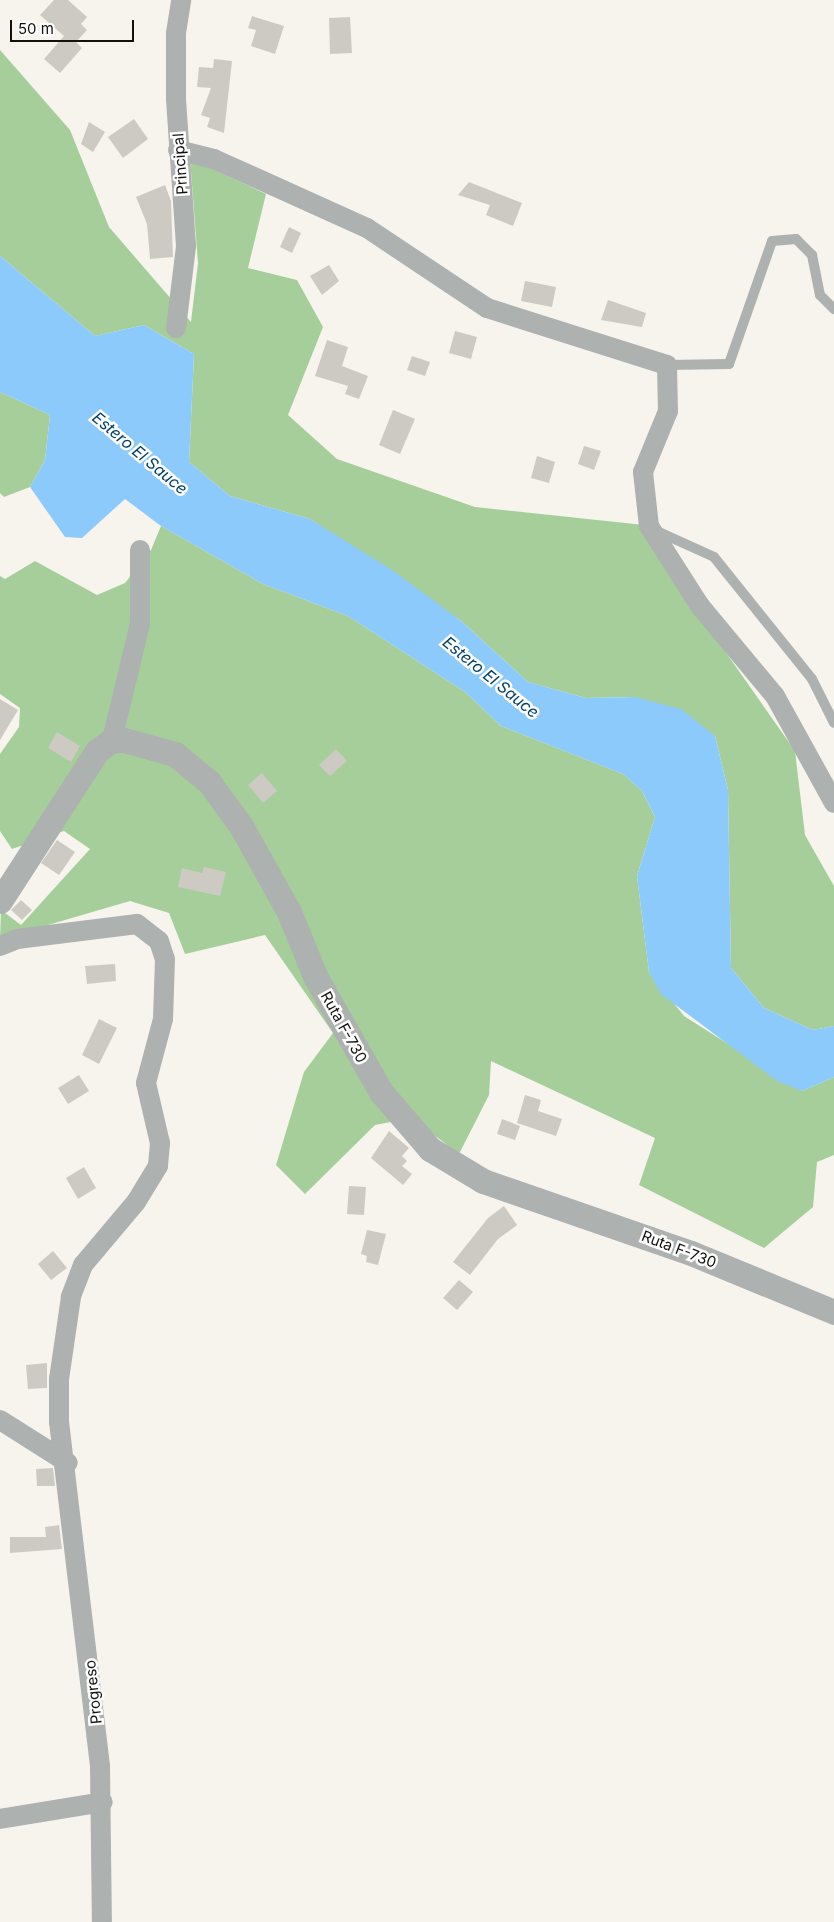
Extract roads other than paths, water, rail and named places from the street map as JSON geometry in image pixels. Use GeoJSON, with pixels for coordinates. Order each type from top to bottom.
{"type":"FeatureCollection","features":[{"type":"Feature","properties":{"kind":"street","name":"Principal"},"geometry":{"type":"LineString","coordinates":[[176,328],[186,246],[178,150],[176,33],[181,0]]}},
{"type":"Feature","properties":{"kind":"street"},"geometry":{"type":"LineString","coordinates":[[178,150],[214,159],[367,228],[487,308],[667,365],[668,411],[643,472],[649,526],[700,606],[775,696],[834,803]]}},
{"type":"Feature","properties":{"kind":"street"},"geometry":{"type":"LineString","coordinates":[[0,901],[86,764],[112,740],[140,623],[140,550]]}},
{"type":"Feature","properties":{"kind":"street","name":"Ruta F-730"},"geometry":{"type":"LineString","coordinates":[[112,740],[162,748],[188,762],[209,782],[273,880],[316,978],[381,1092],[430,1149],[483,1182],[691,1253],[834,1312]]}},
{"type":"Feature","properties":{"kind":"street","name":"Progreso"},"geometry":{"type":"LineString","coordinates":[[0,946],[17,939],[137,924],[158,941],[165,958],[163,1019],[146,1083],[160,1157],[150,1183],[92,1250],[76,1280],[59,1386],[59,1422],[68,1464],[103,1802],[102,1922]]}},
{"type":"Feature","properties":{"kind":"street"},"geometry":{"type":"LineString","coordinates":[[0,1420],[68,1464]]}},
{"type":"Feature","properties":{"kind":"street"},"geometry":{"type":"LineString","coordinates":[[0,1819],[103,1802]]}},
{"type":"Feature","properties":{"kind":"lane"},"geometry":{"type":"LineString","coordinates":[[667,365],[729,364],[772,241],[796,239],[812,255],[820,295],[834,309]]}},
{"type":"Feature","properties":{"kind":"lane"},"geometry":{"type":"LineString","coordinates":[[649,526],[675,542],[714,557],[812,679],[834,723]]}},
{"type":"Feature","properties":{"kind":"water","name":"Estero El Sauce"},"geometry":{"type":"Polygon","coordinates":[[[0,256],[95,336],[144,325],[194,354],[189,462],[230,496],[310,519],[392,570],[460,620],[528,682],[586,698],[634,697],[681,709],[715,736],[728,790],[731,968],[764,1008],[813,1030],[834,1026],[834,1077],[802,1091],[777,1081],[661,994],[649,972],[637,876],[655,817],[642,791],[623,774],[501,726],[465,692],[348,616],[263,584],[161,526],[125,499],[82,538],[65,537],[30,487],[45,460],[50,415],[0,392],[0,256]]]}}]}
